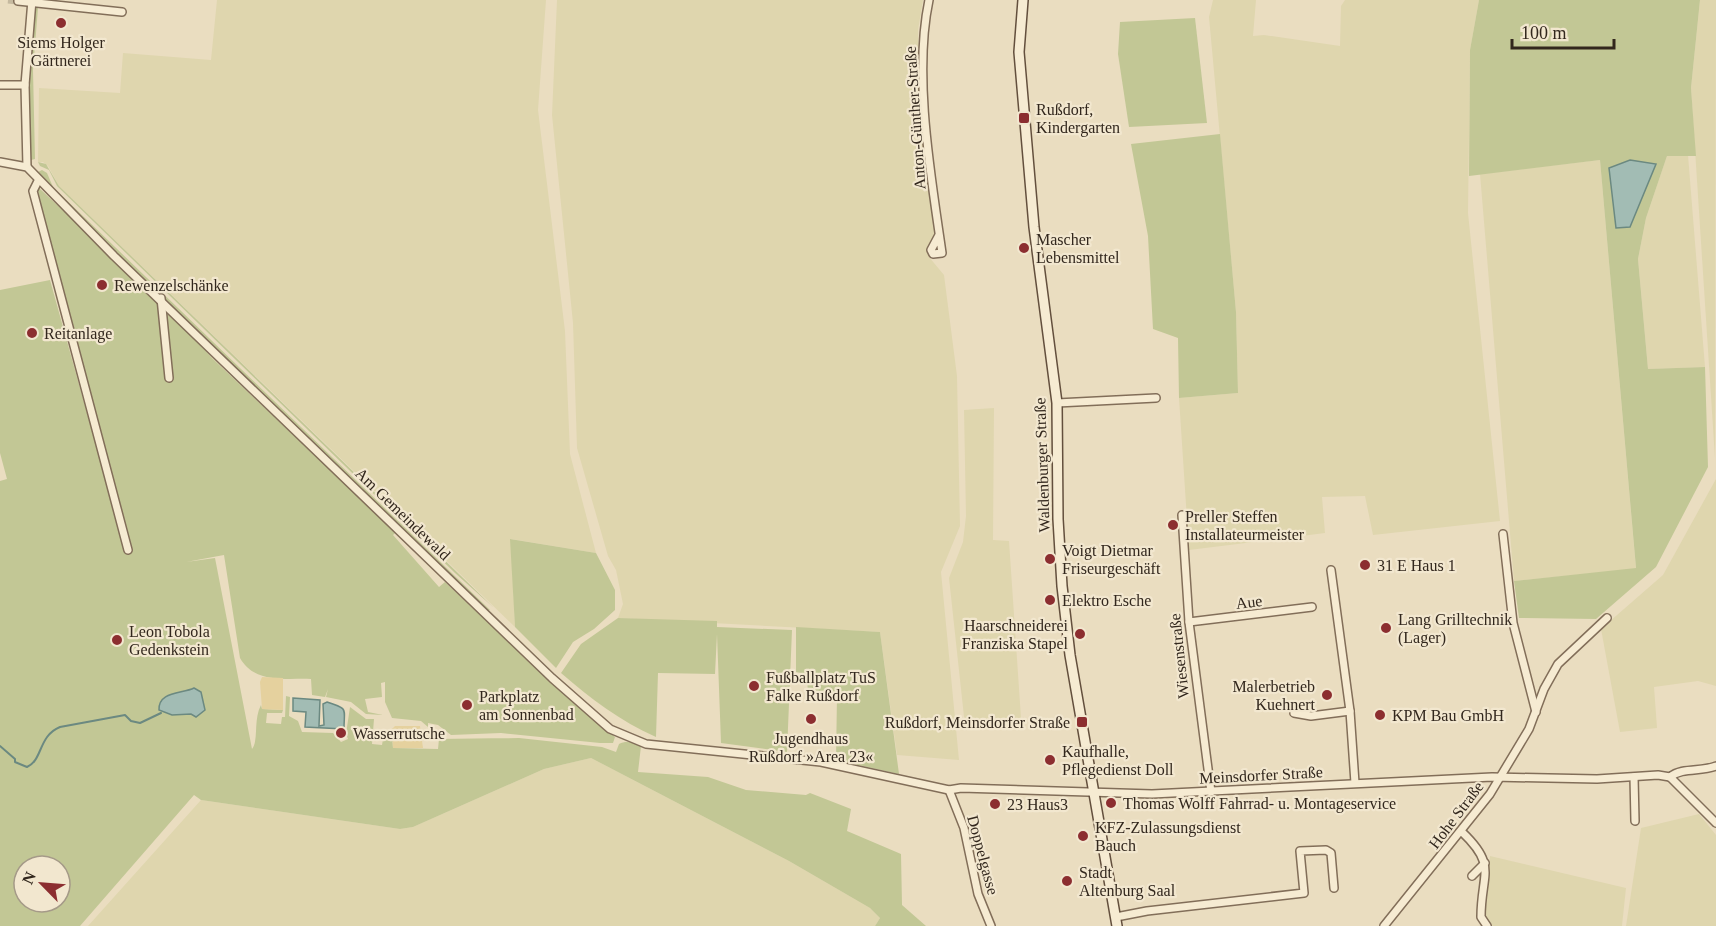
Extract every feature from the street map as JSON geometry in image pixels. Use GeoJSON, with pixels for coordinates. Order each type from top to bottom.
{"type":"FeatureCollection","features":[{"type":"Feature","properties":{"kind":"main road","name":"Waldenburger Straße"},"geometry":{"type":"LineString","coordinates":[[1023,0],[1019,52],[1034,227],[1057,403],[1058,519],[1062,586],[1070,655],[1116,921]]}},
{"type":"Feature","properties":{"kind":"street","name":"Anton-Günther-Straße"},"geometry":{"type":"LineString","coordinates":[[929,0],[922,42],[923,93],[939,235]]}},
{"type":"Feature","properties":{"kind":"street"},"geometry":{"type":"LineString","coordinates":[[18,1],[122,12]]}},
{"type":"Feature","properties":{"kind":"street"},"geometry":{"type":"LineString","coordinates":[[0,162],[27,167],[25,85],[32,1]]}},
{"type":"Feature","properties":{"kind":"street"},"geometry":{"type":"LineString","coordinates":[[0,85],[25,85]]}},
{"type":"Feature","properties":{"kind":"street","name":"Am Gemeindewald"},"geometry":{"type":"LineString","coordinates":[[27,167],[38,181],[559,685],[610,729],[632,741]]}},
{"type":"Feature","properties":{"kind":"street"},"geometry":{"type":"LineString","coordinates":[[38,181],[33,191],[128,550]]}},
{"type":"Feature","properties":{"kind":"street"},"geometry":{"type":"LineString","coordinates":[[161,298],[169,378]]}},
{"type":"Feature","properties":{"kind":"street"},"geometry":{"type":"LineString","coordinates":[[1057,403],[1156,398]]}},
{"type":"Feature","properties":{"kind":"street","name":"Wiesenstraße"},"geometry":{"type":"LineString","coordinates":[[1182,515],[1189,622],[1211,792]]}},
{"type":"Feature","properties":{"kind":"street"},"geometry":{"type":"LineString","coordinates":[[1503,534],[1513,623],[1536,712]]}},
{"type":"Feature","properties":{"kind":"street"},"geometry":{"type":"LineString","coordinates":[[1331,570],[1350,711],[1355,783]]}},
{"type":"Feature","properties":{"kind":"street","name":"Aue"},"geometry":{"type":"LineString","coordinates":[[1189,622],[1312,607]]}},
{"type":"Feature","properties":{"kind":"street","name":"Hohe Straße"},"geometry":{"type":"LineString","coordinates":[[1384,926],[1462,832],[1500,778],[1529,729],[1558,664],[1607,618]]}},
{"type":"Feature","properties":{"kind":"street"},"geometry":{"type":"LineString","coordinates":[[1294,713],[1311,716],[1350,711]]}},
{"type":"Feature","properties":{"kind":"street","name":"Meinsdorfer Straße"},"geometry":{"type":"LineString","coordinates":[[632,741],[667,748],[821,762],[948,790],[961,788],[1094,792],[1211,792],[1355,783],[1500,778],[1658,775],[1670,777],[1676,772],[1706,770],[1716,766]]}},
{"type":"Feature","properties":{"kind":"street"},"geometry":{"type":"LineString","coordinates":[[1634,777],[1635,821]]}},
{"type":"Feature","properties":{"kind":"street"},"geometry":{"type":"LineString","coordinates":[[1670,777],[1716,824]]}},
{"type":"Feature","properties":{"kind":"street","name":"Doppelgasse"},"geometry":{"type":"LineString","coordinates":[[948,790],[964,828],[978,894],[991,926]]}},
{"type":"Feature","properties":{"kind":"street"},"geometry":{"type":"LineString","coordinates":[[1462,832],[1477,846],[1485,863],[1481,917],[1487,926]]}},
{"type":"Feature","properties":{"kind":"street"},"geometry":{"type":"LineString","coordinates":[[1116,921],[1147,910],[1305,893],[1300,851],[1326,850],[1331,853],[1334,888]]}},
{"type":"Feature","properties":{"kind":"street"},"geometry":{"type":"LineString","coordinates":[[1472,876],[1485,863]]}},
{"type":"Feature","properties":{"kind":"shaded area"},"geometry":{"type":"Polygon","coordinates":[[[217,0],[546,0],[538,110],[565,331],[570,454],[596,553],[511,539],[515,627],[59,186],[48,166],[43,162],[38,162],[39,88],[120,93],[123,53],[211,60],[217,0]]]}},
{"type":"Feature","properties":{"kind":"shaded area"},"geometry":{"type":"Polygon","coordinates":[[[557,0],[923,0],[918,30],[920,99],[936,231],[929,246],[929,257],[944,275],[957,376],[960,526],[941,572],[959,760],[897,755],[880,632],[618,618],[623,604],[616,570],[608,556],[577,448],[573,323],[552,115],[557,0]]]}},
{"type":"Feature","properties":{"kind":"shaded area"},"geometry":{"type":"Polygon","coordinates":[[[1213,0],[1256,0],[1253,36],[1264,35],[1340,46],[1341,6],[1345,0],[1479,0],[1470,50],[1468,213],[1500,521],[1373,535],[1365,496],[1322,497],[1325,533],[1189,550],[1179,398],[1238,393],[1236,312],[1209,17],[1213,0]]]}},
{"type":"Feature","properties":{"kind":"shaded area"},"geometry":{"type":"Polygon","coordinates":[[[1700,0],[1716,0],[1715,458],[1691,88],[1700,0]]]}},
{"type":"Feature","properties":{"kind":"shaded area"},"geometry":{"type":"Polygon","coordinates":[[[1688,155],[1705,367],[1648,369],[1638,259],[1646,218],[1667,156],[1688,155]]]}},
{"type":"Feature","properties":{"kind":"shaded area"},"geometry":{"type":"Polygon","coordinates":[[[1600,160],[1636,569],[1514,581],[1480,174],[1600,160]]]}},
{"type":"Feature","properties":{"kind":"shaded area"},"geometry":{"type":"Polygon","coordinates":[[[994,408],[993,540],[1009,541],[1021,718],[965,726],[949,578],[963,542],[966,516],[964,410],[994,408]]]}},
{"type":"Feature","properties":{"kind":"shaded area"},"geometry":{"type":"Polygon","coordinates":[[[1716,479],[1716,686],[1698,681],[1654,687],[1657,728],[1620,732],[1601,629],[1663,575],[1716,479]]]}},
{"type":"Feature","properties":{"kind":"shaded area"},"geometry":{"type":"Polygon","coordinates":[[[591,758],[789,861],[870,908],[880,918],[875,926],[88,926],[201,800],[400,829],[413,827],[544,769],[591,758]]]}},
{"type":"Feature","properties":{"kind":"shaded area"},"geometry":{"type":"Polygon","coordinates":[[[1699,814],[1716,835],[1716,926],[1626,926],[1641,828],[1699,814]]]}},
{"type":"Feature","properties":{"kind":"shaded area"},"geometry":{"type":"Polygon","coordinates":[[[1490,856],[1626,888],[1622,926],[1491,926],[1483,915],[1490,856]]]}},
{"type":"Feature","properties":{"kind":"green space"},"geometry":{"type":"Polygon","coordinates":[[[1479,0],[1700,0],[1691,88],[1696,156],[1667,156],[1646,218],[1638,259],[1648,369],[1705,367],[1708,467],[1656,567],[1596,619],[1519,618],[1514,581],[1636,568],[1600,160],[1469,176],[1470,50],[1479,0]]]}},
{"type":"Feature","properties":{"kind":"green space"},"geometry":{"type":"Polygon","coordinates":[[[35,8],[38,8],[33,70],[35,159],[31,160],[29,81],[35,8]]]}},
{"type":"Feature","properties":{"kind":"green space"},"geometry":{"type":"Polygon","coordinates":[[[1195,18],[1207,123],[1129,127],[1118,54],[1120,22],[1195,18]]]}},
{"type":"Feature","properties":{"kind":"green space"},"geometry":{"type":"Polygon","coordinates":[[[1220,134],[1236,312],[1238,393],[1179,398],[1178,338],[1153,329],[1148,236],[1131,144],[1220,134]]]}},
{"type":"Feature","properties":{"kind":"green space"},"geometry":{"type":"Polygon","coordinates":[[[38,162],[46,164],[59,186],[494,608],[455,573],[57,186],[49,170],[40,166],[38,162]]]}},
{"type":"Feature","properties":{"kind":"green space"},"geometry":{"type":"Polygon","coordinates":[[[42,170],[47,173],[53,187],[490,610],[487,611],[472,597],[47,187],[36,173],[42,170]]]}},
{"type":"Feature","properties":{"kind":"green space"},"geometry":{"type":"Polygon","coordinates":[[[39,188],[160,301],[213,359],[396,532],[393,535],[439,587],[445,582],[547,678],[615,737],[613,743],[600,743],[501,733],[451,735],[438,725],[428,723],[428,727],[421,721],[392,718],[385,702],[385,682],[381,683],[382,697],[365,699],[368,712],[383,715],[366,714],[351,702],[326,697],[328,689],[325,697],[312,695],[311,679],[281,679],[262,676],[246,666],[240,658],[224,555],[186,562],[215,558],[252,749],[261,705],[262,709],[283,710],[282,713],[267,713],[266,723],[281,724],[282,717],[285,717],[286,696],[290,697],[289,716],[298,721],[302,732],[333,733],[341,742],[348,739],[346,734],[350,707],[366,719],[374,719],[372,744],[382,745],[384,733],[392,735],[393,748],[438,749],[439,739],[519,738],[602,747],[616,752],[619,744],[633,743],[641,746],[638,772],[708,777],[746,790],[806,795],[810,793],[851,809],[847,831],[901,854],[902,905],[926,926],[875,926],[880,918],[870,908],[789,861],[591,758],[544,769],[413,827],[400,829],[201,800],[194,795],[80,926],[0,926],[0,481],[7,479],[0,453],[0,290],[50,280],[123,543],[35,191],[39,188]]]}},
{"type":"Feature","properties":{"kind":"green space"},"geometry":{"type":"Polygon","coordinates":[[[510,539],[596,553],[615,590],[615,610],[594,629],[573,642],[556,668],[515,627],[510,539]]]}},
{"type":"Feature","properties":{"kind":"green space"},"geometry":{"type":"Polygon","coordinates":[[[618,618],[717,621],[717,627],[792,630],[787,752],[721,743],[717,634],[715,674],[658,673],[656,737],[618,717],[583,692],[561,673],[581,644],[618,618]]]}},
{"type":"Feature","properties":{"kind":"green space"},"geometry":{"type":"Polygon","coordinates":[[[796,627],[880,632],[899,774],[836,760],[837,696],[808,695],[807,674],[796,672],[796,627]]]}},
{"type":"Feature","properties":{"kind":"sand"},"geometry":{"type":"Polygon","coordinates":[[[262,677],[283,678],[283,710],[262,709],[260,682],[262,677]]]}},
{"type":"Feature","properties":{"kind":"sand"},"geometry":{"type":"Polygon","coordinates":[[[395,726],[420,726],[423,748],[393,748],[392,729],[395,726]]]}},
{"type":"Feature","properties":{"kind":"water"},"geometry":{"type":"Polygon","coordinates":[[[1630,160],[1656,164],[1630,227],[1616,228],[1609,168],[1630,160]]]}},
{"type":"Feature","properties":{"kind":"water"},"geometry":{"type":"Polygon","coordinates":[[[194,688],[201,692],[205,710],[196,717],[191,714],[172,715],[159,710],[162,699],[166,696],[194,688]]]}},
{"type":"Feature","properties":{"kind":"water"},"geometry":{"type":"Polygon","coordinates":[[[293,698],[320,700],[319,726],[324,725],[323,704],[327,702],[339,706],[344,710],[344,729],[305,727],[306,712],[293,711],[293,698]]]}},
{"type":"Feature","properties":{"kind":"waterway"},"geometry":{"type":"LineString","coordinates":[[0,746],[15,759],[15,762],[27,767],[36,759],[48,736],[60,727],[125,715],[131,721],[140,723],[161,713]]}},
{"type":"Feature","properties":{"kind":"tunnel"},"geometry":{"type":"LineString","coordinates":[[8,0],[18,1]]}},
{"type":"Feature","properties":{"kind":"place","name":"Siems Holger Gärtnerei"},"geometry":{"type":"Point","coordinates":[61,23]}},
{"type":"Feature","properties":{"kind":"place","name":"Rußdorf, Kindergarten"},"geometry":{"type":"Point","coordinates":[1024,118]}},
{"type":"Feature","properties":{"kind":"place","name":"Mascher Lebensmittel"},"geometry":{"type":"Point","coordinates":[1024,248]}},
{"type":"Feature","properties":{"kind":"place","name":"Rewenzelschänke"},"geometry":{"type":"Point","coordinates":[102,285]}},
{"type":"Feature","properties":{"kind":"place","name":"Reitanlage"},"geometry":{"type":"Point","coordinates":[32,333]}},
{"type":"Feature","properties":{"kind":"place","name":"Preller Steffen Installateurmeister"},"geometry":{"type":"Point","coordinates":[1173,525]}},
{"type":"Feature","properties":{"kind":"place","name":"Voigt Dietmar Friseurgeschäft"},"geometry":{"type":"Point","coordinates":[1050,559]}},
{"type":"Feature","properties":{"kind":"place","name":"31 E Haus 1"},"geometry":{"type":"Point","coordinates":[1365,565]}},
{"type":"Feature","properties":{"kind":"place","name":"Elektro Esche"},"geometry":{"type":"Point","coordinates":[1050,600]}},
{"type":"Feature","properties":{"kind":"place","name":"Lang Grilltechnik (Lager)"},"geometry":{"type":"Point","coordinates":[1386,628]}},
{"type":"Feature","properties":{"kind":"place","name":"Haarschneiderei Franziska Stapel"},"geometry":{"type":"Point","coordinates":[1080,634]}},
{"type":"Feature","properties":{"kind":"place","name":"Leon Tobola Gedenkstein"},"geometry":{"type":"Point","coordinates":[117,640]}},
{"type":"Feature","properties":{"kind":"place","name":"Fußballplatz TuS Falke Rußdorf"},"geometry":{"type":"Point","coordinates":[754,686]}},
{"type":"Feature","properties":{"kind":"place","name":"Malerbetrieb Kuehnert"},"geometry":{"type":"Point","coordinates":[1327,695]}},
{"type":"Feature","properties":{"kind":"place","name":"Parkplatz am Sonnenbad"},"geometry":{"type":"Point","coordinates":[467,705]}},
{"type":"Feature","properties":{"kind":"place","name":"KPM Bau GmbH"},"geometry":{"type":"Point","coordinates":[1380,715]}},
{"type":"Feature","properties":{"kind":"place","name":"Jugendhaus Rußdorf »Area 23«"},"geometry":{"type":"Point","coordinates":[811,719]}},
{"type":"Feature","properties":{"kind":"place","name":"Rußdorf, Meinsdorfer Straße"},"geometry":{"type":"Point","coordinates":[1082,722]}},
{"type":"Feature","properties":{"kind":"place","name":"Wasserrutsche"},"geometry":{"type":"Point","coordinates":[341,733]}},
{"type":"Feature","properties":{"kind":"place","name":"Kaufhalle, Pflegedienst Doll"},"geometry":{"type":"Point","coordinates":[1050,760]}},
{"type":"Feature","properties":{"kind":"place","name":"Thomas Wolff Fahrrad- u. Montageservice"},"geometry":{"type":"Point","coordinates":[1111,803]}},
{"type":"Feature","properties":{"kind":"place","name":"23 Haus3"},"geometry":{"type":"Point","coordinates":[995,804]}},
{"type":"Feature","properties":{"kind":"place","name":"KFZ-Zulassungsdienst Bauch"},"geometry":{"type":"Point","coordinates":[1083,836]}},
{"type":"Feature","properties":{"kind":"place","name":"Stadt Altenburg Saal"},"geometry":{"type":"Point","coordinates":[1067,881]}}]}
